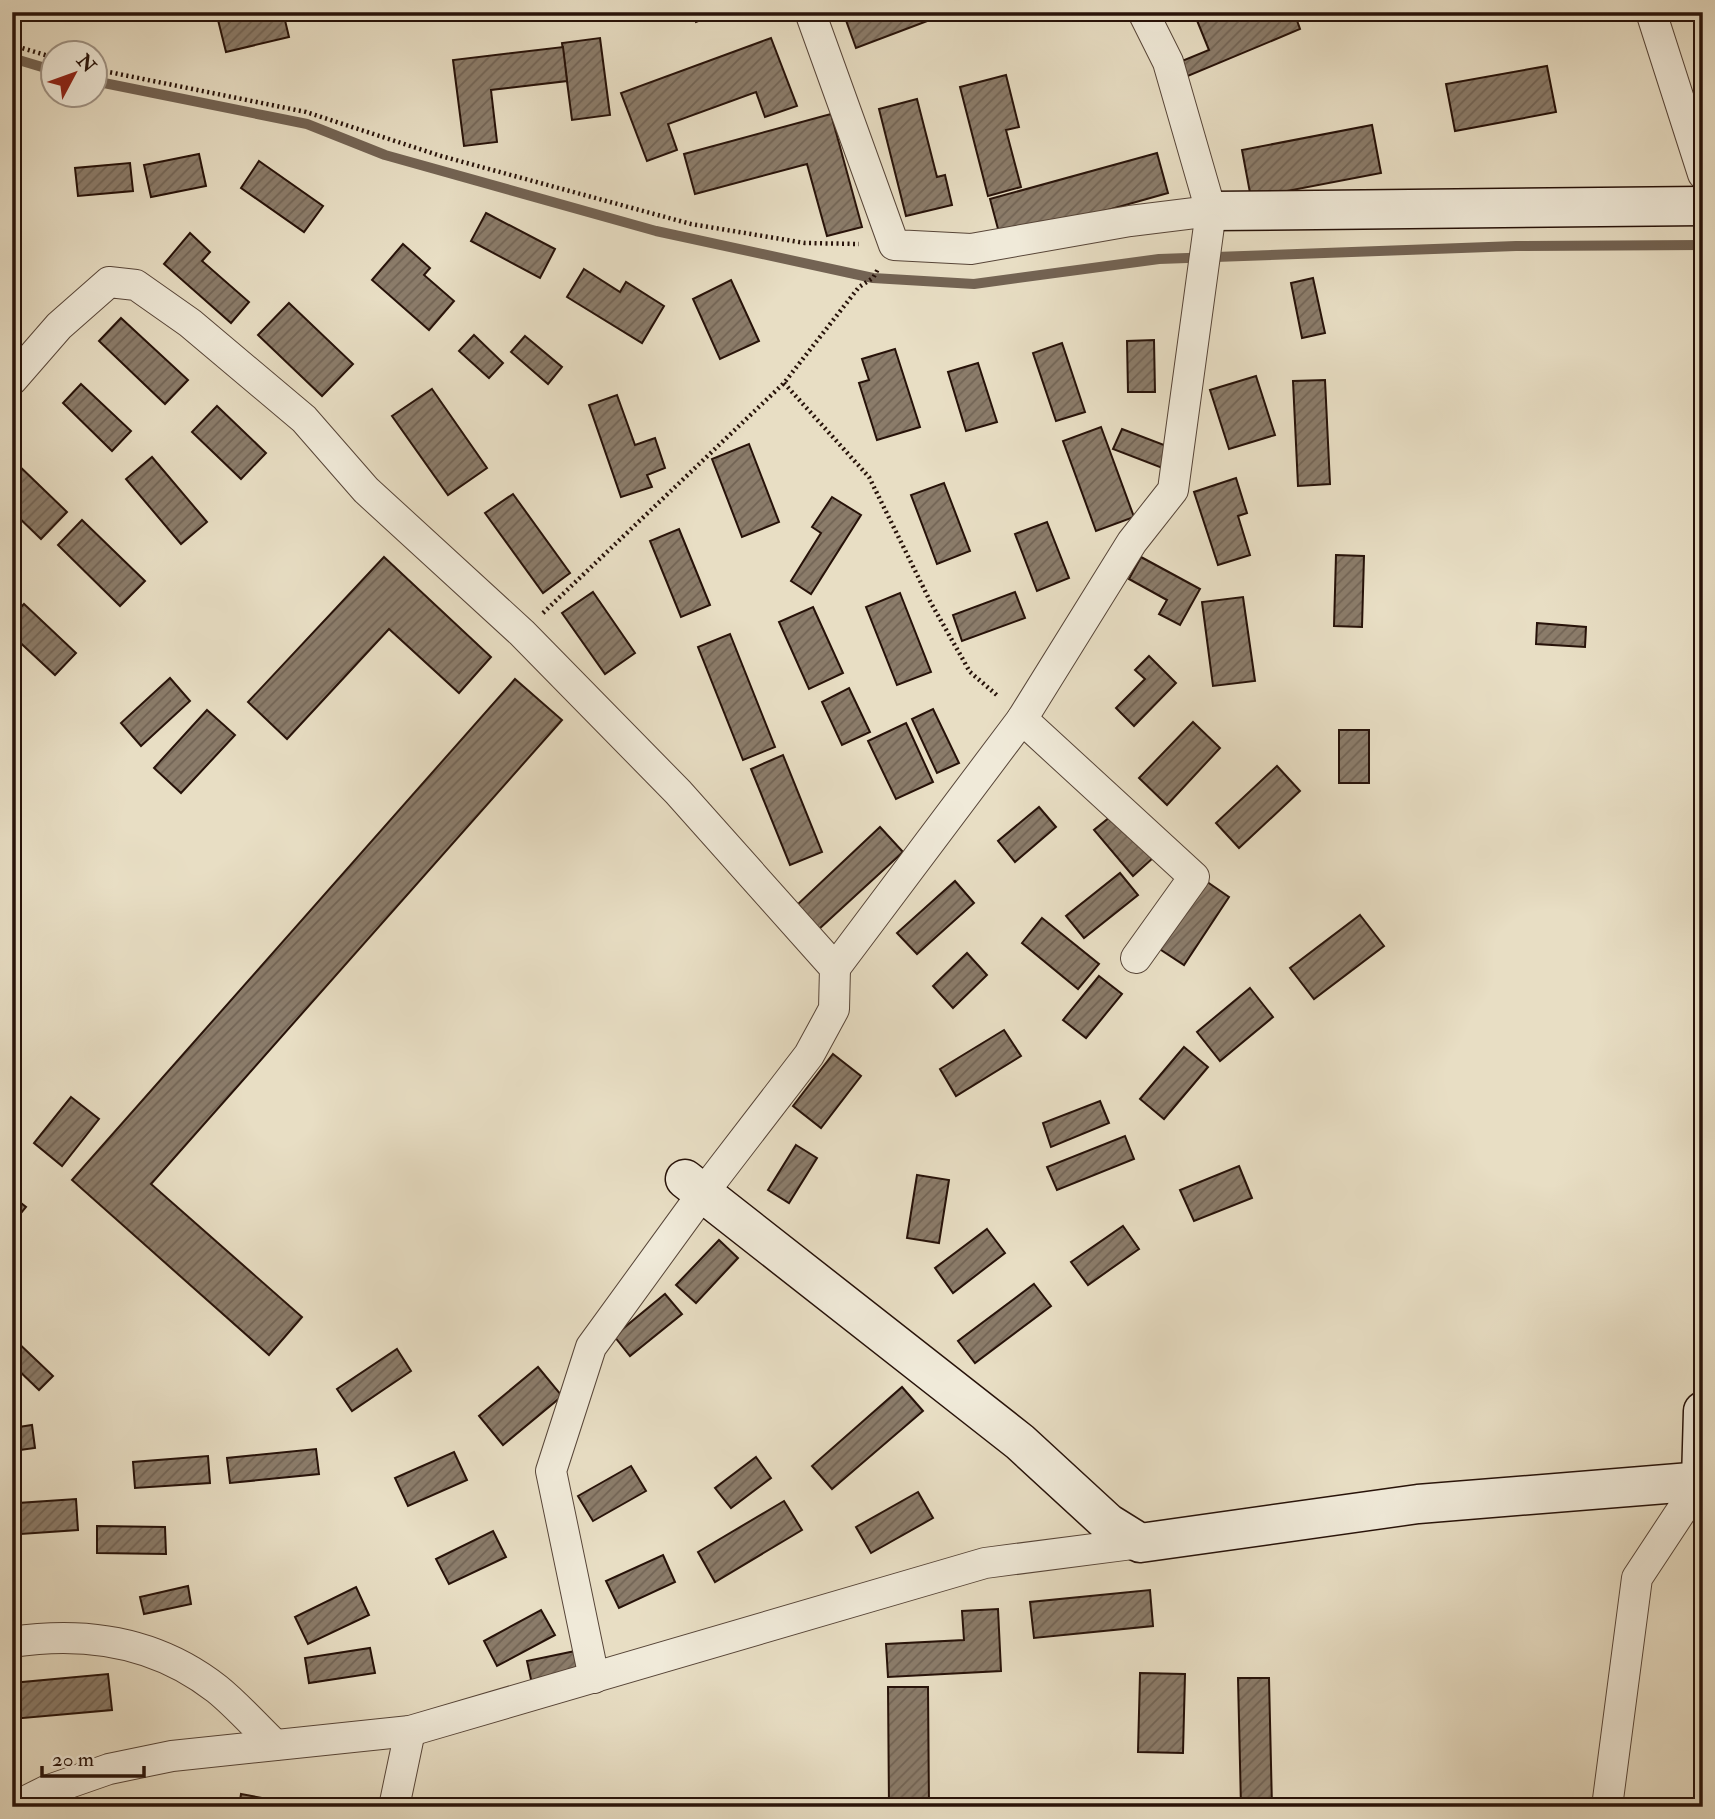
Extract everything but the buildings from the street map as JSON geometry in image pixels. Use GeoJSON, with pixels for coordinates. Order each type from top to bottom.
{"type":"FeatureCollection","features":[{"type":"Feature","properties":{"kind":"street"},"geometry":{"type":"LineString","coordinates":[[810,12],[894,245],[971,249],[1130,221],[1211,211],[1703,206]]}},
{"type":"Feature","properties":{"kind":"street"},"geometry":{"type":"LineString","coordinates":[[594,1678],[551,1471],[591,1347],[694,1186],[809,1055],[834,1009],[835,968],[1022,719],[1132,542],[1174,490],[1211,211],[1168,62],[1143,12]]}},
{"type":"Feature","properties":{"kind":"street"},"geometry":{"type":"LineString","coordinates":[[1651,12],[1703,174]]}},
{"type":"Feature","properties":{"kind":"street"},"geometry":{"type":"LineString","coordinates":[[12,380],[59,326],[109,282],[136,285],[190,323],[304,419],[366,490],[522,633],[678,792],[835,968]]}},
{"type":"Feature","properties":{"kind":"street"},"geometry":{"type":"LineString","coordinates":[[1022,719],[1195,877],[1136,958]]}},
{"type":"Feature","properties":{"kind":"street"},"geometry":{"type":"LineString","coordinates":[[694,1186],[1020,1443],[1108,1523],[1140,1543]]}},
{"type":"Feature","properties":{"kind":"street"},"geometry":{"type":"LineString","coordinates":[[1607,1807],[1637,1578],[1702,1481],[1703,1411]]}},
{"type":"Feature","properties":{"kind":"street"},"geometry":{"type":"LineString","coordinates":[[14,1807],[46,1791],[109,1769],[172,1756],[410,1731],[985,1563],[1418,1503],[1702,1481]]}},
{"type":"Feature","properties":{"kind":"street"},"geometry":{"type":"LineString","coordinates":[[12,1642],[51,1636],[114,1640],[169,1658],[217,1689],[275,1745]]}},
{"type":"Feature","properties":{"kind":"street"},"geometry":{"type":"LineString","coordinates":[[394,1807],[410,1731]]}},
{"type":"Feature","properties":{"kind":"path"},"geometry":{"type":"LineString","coordinates":[[12,45],[38,53]]}},
{"type":"Feature","properties":{"kind":"path"},"geometry":{"type":"LineString","coordinates":[[108,72],[306,111],[441,156],[691,224],[805,243],[894,245]]}},
{"type":"Feature","properties":{"kind":"path"},"geometry":{"type":"LineString","coordinates":[[522,633],[784,383],[859,287],[873,278],[894,245]]}},
{"type":"Feature","properties":{"kind":"path"},"geometry":{"type":"LineString","coordinates":[[784,383],[869,477],[931,603],[970,672],[1022,719]]}},
{"type":"Feature","properties":{"kind":"waterway"},"geometry":{"type":"LineString","coordinates":[[12,58],[38,66]]}},
{"type":"Feature","properties":{"kind":"waterway"},"geometry":{"type":"LineString","coordinates":[[108,84],[307,124],[385,155],[656,231],[873,278],[974,284],[1159,259],[1516,246],[1703,245]]}}]}
